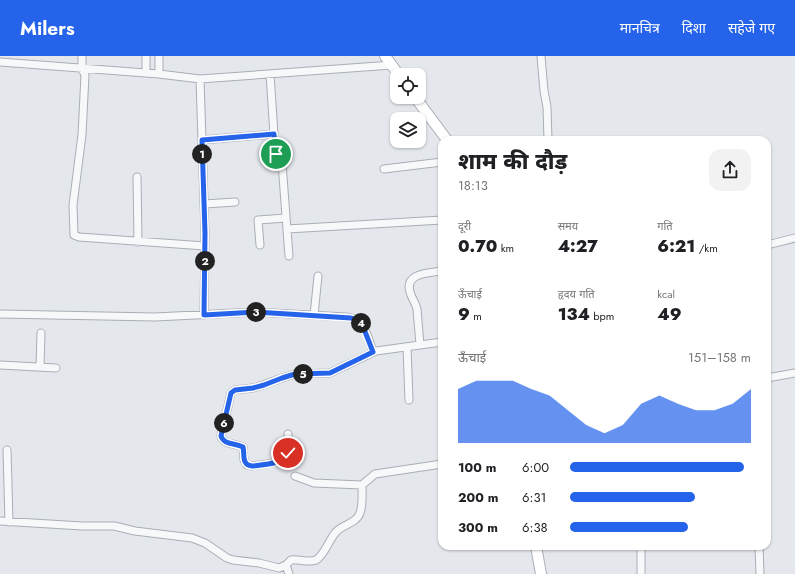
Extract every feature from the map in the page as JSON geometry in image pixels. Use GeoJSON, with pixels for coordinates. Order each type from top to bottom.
{"type":"FeatureCollection","features":[{"type":"Feature","properties":{"kind":"street"},"geometry":{"type":"LineString","coordinates":[[82,56],[82,69],[85,75],[82,135],[73,205],[74,235],[79,237],[138,242],[205,246]]}},
{"type":"Feature","properties":{"kind":"street"},"geometry":{"type":"LineString","coordinates":[[146,56],[146,73]]}},
{"type":"Feature","properties":{"kind":"street"},"geometry":{"type":"LineString","coordinates":[[159,56],[159,74]]}},
{"type":"Feature","properties":{"kind":"street"},"geometry":{"type":"LineString","coordinates":[[385,56],[394,68]]}},
{"type":"Feature","properties":{"kind":"street"},"geometry":{"type":"LineString","coordinates":[[542,56],[548,136]]}},
{"type":"Feature","properties":{"kind":"street"},"geometry":{"type":"LineString","coordinates":[[0,62],[159,74],[200,79],[392,65]]}},
{"type":"Feature","properties":{"kind":"street"},"geometry":{"type":"LineString","coordinates":[[270,74],[275,152],[281,158],[282,163],[289,256]]}},
{"type":"Feature","properties":{"kind":"street"},"geometry":{"type":"LineString","coordinates":[[200,79],[205,246],[204,315]]}},
{"type":"Feature","properties":{"kind":"street"},"geometry":{"type":"LineString","coordinates":[[420,104],[444,136]]}},
{"type":"Feature","properties":{"kind":"street"},"geometry":{"type":"LineString","coordinates":[[202,140],[274,134]]}},
{"type":"Feature","properties":{"kind":"street"},"geometry":{"type":"LineString","coordinates":[[384,169],[438,162]]}},
{"type":"Feature","properties":{"kind":"street"},"geometry":{"type":"LineString","coordinates":[[137,177],[138,242]]}},
{"type":"Feature","properties":{"kind":"street"},"geometry":{"type":"LineString","coordinates":[[204,204],[236,202]]}},
{"type":"Feature","properties":{"kind":"street"},"geometry":{"type":"LineString","coordinates":[[260,246],[258,220],[286,218]]}},
{"type":"Feature","properties":{"kind":"street"},"geometry":{"type":"LineString","coordinates":[[287,229],[438,220]]}},
{"type":"Feature","properties":{"kind":"street"},"geometry":{"type":"LineString","coordinates":[[771,244],[795,238]]}},
{"type":"Feature","properties":{"kind":"street"},"geometry":{"type":"LineString","coordinates":[[420,345],[417,309],[410,294],[410,281],[413,277],[421,274],[438,272]]}},
{"type":"Feature","properties":{"kind":"street"},"geometry":{"type":"LineString","coordinates":[[314,315],[318,276]]}},
{"type":"Feature","properties":{"kind":"street"},"geometry":{"type":"LineString","coordinates":[[0,314],[155,317],[256,312],[351,318],[360,321],[364,327],[373,352]]}},
{"type":"Feature","properties":{"kind":"street"},"geometry":{"type":"LineString","coordinates":[[40,367],[41,333]]}},
{"type":"Feature","properties":{"kind":"street"},"geometry":{"type":"LineString","coordinates":[[288,434],[288,456],[277,462],[248,465],[244,460],[243,447],[225,441],[221,436],[231,393],[235,390],[253,388],[295,374],[330,373],[373,352],[438,343]]}},
{"type":"Feature","properties":{"kind":"street"},"geometry":{"type":"LineString","coordinates":[[407,347],[409,400]]}},
{"type":"Feature","properties":{"kind":"street"},"geometry":{"type":"LineString","coordinates":[[0,364],[56,368]]}},
{"type":"Feature","properties":{"kind":"street"},"geometry":{"type":"LineString","coordinates":[[771,377],[795,373]]}},
{"type":"Feature","properties":{"kind":"street"},"geometry":{"type":"LineString","coordinates":[[7,450],[9,522]]}},
{"type":"Feature","properties":{"kind":"street"},"geometry":{"type":"LineString","coordinates":[[295,476],[314,483],[362,485],[375,474],[438,465]]}},
{"type":"Feature","properties":{"kind":"street"},"geometry":{"type":"LineString","coordinates":[[0,521],[82,526],[114,526],[135,531],[192,538],[206,543],[227,558],[279,568],[292,560],[317,559],[335,533],[358,518],[361,509],[362,485]]}},
{"type":"Feature","properties":{"kind":"street"},"geometry":{"type":"LineString","coordinates":[[537,550],[541,574]]}},
{"type":"Feature","properties":{"kind":"street"},"geometry":{"type":"LineString","coordinates":[[641,574],[642,550]]}},
{"type":"Feature","properties":{"kind":"street"},"geometry":{"type":"LineString","coordinates":[[759,550],[760,574]]}},
{"type":"Feature","properties":{"kind":"street"},"geometry":{"type":"LineString","coordinates":[[286,565],[289,574]]}},
{"type":"Feature","properties":{"kind":"route"},"geometry":{"type":"LineString","coordinates":[[276,154],[274,134],[202,140],[205,233],[204,315],[256,312],[321,315],[356,319],[360,321],[364,327],[373,352],[330,373],[295,374],[253,388],[235,390],[231,393],[221,436],[222,439],[243,447],[245,463],[252,466],[277,462],[288,456],[288,453]]}}]}
